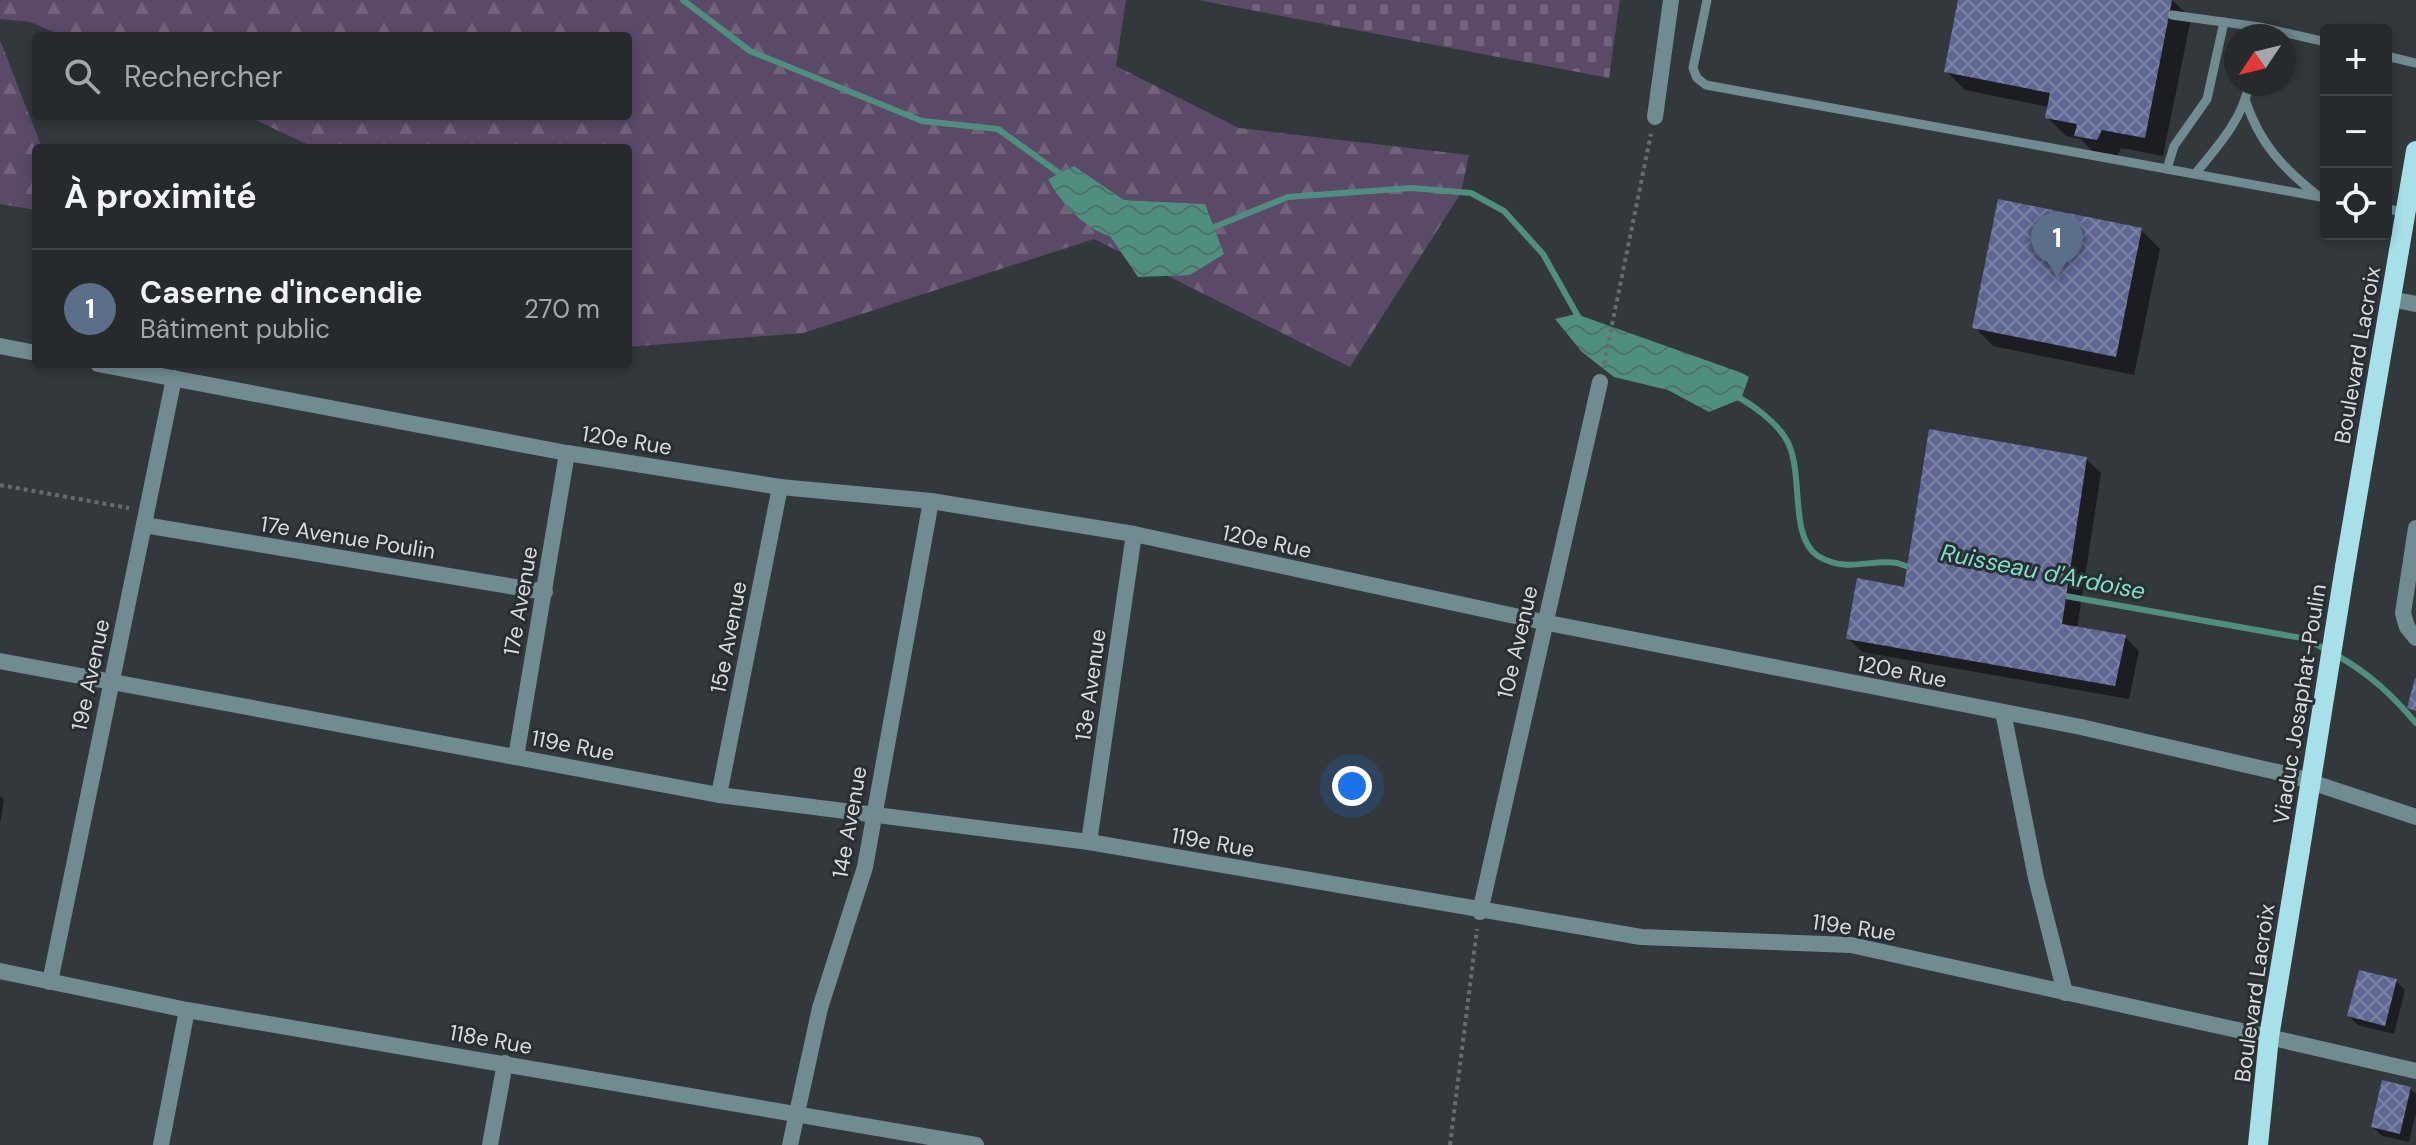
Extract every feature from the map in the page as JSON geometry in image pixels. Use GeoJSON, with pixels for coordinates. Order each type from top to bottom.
{"type":"FeatureCollection","features":[{"type":"Feature","properties":{"kind":"main road","name":"Boulevard Lacroix"},"geometry":{"type":"LineString","coordinates":[[2345,567],[2390,299],[2396,210],[2416,151]]}},
{"type":"Feature","properties":{"kind":"main road","name":"Viaduc Josaphat-Poulin"},"geometry":{"type":"LineString","coordinates":[[2300,849],[2345,567]]}},
{"type":"Feature","properties":{"kind":"main road","name":"Boulevard Lacroix"},"geometry":{"type":"LineString","coordinates":[[2258,1145],[2269,1037],[2300,849]]}},
{"type":"Feature","properties":{"kind":"street"},"geometry":{"type":"LineString","coordinates":[[1655,117],[1671,0]]}},
{"type":"Feature","properties":{"kind":"street"},"geometry":{"type":"LineString","coordinates":[[2390,299],[2416,304]]}},
{"type":"Feature","properties":{"kind":"street"},"geometry":{"type":"LineString","coordinates":[[0,346],[32,352]]}},
{"type":"Feature","properties":{"kind":"street","name":"120e Rue"},"geometry":{"type":"LineString","coordinates":[[120,368],[567,453],[780,487],[931,501],[1134,534],[1543,622],[2003,712],[2290,775],[2416,817]]}},
{"type":"Feature","properties":{"kind":"street","name":"19e Avenue"},"geometry":{"type":"LineString","coordinates":[[50,982],[174,378]]}},
{"type":"Feature","properties":{"kind":"street","name":"10e Avenue"},"geometry":{"type":"LineString","coordinates":[[1480,912],[1543,622],[1600,382]]}},
{"type":"Feature","properties":{"kind":"street","name":"17e Avenue"},"geometry":{"type":"LineString","coordinates":[[516,757],[567,453]]}},
{"type":"Feature","properties":{"kind":"street","name":"15e Avenue"},"geometry":{"type":"LineString","coordinates":[[719,795],[780,487]]}},
{"type":"Feature","properties":{"kind":"street","name":"14e Avenue"},"geometry":{"type":"LineString","coordinates":[[790,1145],[820,1008],[857,900],[931,501]]}},
{"type":"Feature","properties":{"kind":"street","name":"17e Avenue Poulin"},"geometry":{"type":"LineString","coordinates":[[146,518],[545,592]]}},
{"type":"Feature","properties":{"kind":"street"},"geometry":{"type":"LineString","coordinates":[[2416,528],[2403,613],[2407,627],[2416,638]]}},
{"type":"Feature","properties":{"kind":"street","name":"13e Avenue"},"geometry":{"type":"LineString","coordinates":[[1089,842],[1134,534]]}},
{"type":"Feature","properties":{"kind":"street","name":"119e Rue"},"geometry":{"type":"LineString","coordinates":[[0,661],[719,795],[1089,842],[1480,912],[1641,937],[1851,945],[2416,1071]]}},
{"type":"Feature","properties":{"kind":"street"},"geometry":{"type":"LineString","coordinates":[[2003,712],[2036,878],[2065,993]]}},
{"type":"Feature","properties":{"kind":"street","name":"118e Rue"},"geometry":{"type":"LineString","coordinates":[[0,971],[187,1010],[976,1145]]}},
{"type":"Feature","properties":{"kind":"street"},"geometry":{"type":"LineString","coordinates":[[161,1145],[187,1010]]}},
{"type":"Feature","properties":{"kind":"street"},"geometry":{"type":"LineString","coordinates":[[490,1145],[505,1063]]}},
{"type":"Feature","properties":{"kind":"lane"},"geometry":{"type":"LineString","coordinates":[[1707,0],[1693,68],[1706,85],[2320,197]]}},
{"type":"Feature","properties":{"kind":"lane"},"geometry":{"type":"LineString","coordinates":[[2172,15],[2232,24]]}},
{"type":"Feature","properties":{"kind":"lane"},"geometry":{"type":"LineString","coordinates":[[2167,169],[2174,146],[2207,99],[2224,22]]}},
{"type":"Feature","properties":{"kind":"lane"},"geometry":{"type":"LineString","coordinates":[[2296,37],[2320,41]]}},
{"type":"Feature","properties":{"kind":"lane"},"geometry":{"type":"LineString","coordinates":[[2392,57],[2416,63]]}},
{"type":"Feature","properties":{"kind":"lane"},"geometry":{"type":"LineString","coordinates":[[2195,174],[2246,102],[2247,96]]}},
{"type":"Feature","properties":{"kind":"lane"},"geometry":{"type":"LineString","coordinates":[[2246,102],[2255,131],[2281,167],[2320,196]]}},
{"type":"Feature","properties":{"kind":"path"},"geometry":{"type":"LineString","coordinates":[[1600,382],[1655,117]]}},
{"type":"Feature","properties":{"kind":"path"},"geometry":{"type":"LineString","coordinates":[[0,485],[146,518]]}},
{"type":"Feature","properties":{"kind":"path"},"geometry":{"type":"LineString","coordinates":[[1450,1145],[1480,912]]}},
{"type":"Feature","properties":{"kind":"green space"},"geometry":{"type":"Polygon","coordinates":[[[0,0],[1126,0],[1116,66],[1239,128],[1469,155],[1461,193],[1350,367],[1168,276],[1205,204],[1124,200],[1074,166],[1048,179],[1074,213],[1092,227],[1110,235],[1122,253],[1094,239],[803,333],[632,347],[632,144],[306,144],[256,120],[632,120],[632,32],[54,32],[30,22],[0,19],[0,0]]]}},
{"type":"Feature","properties":{"kind":"green space"},"geometry":{"type":"Polygon","coordinates":[[[1198,0],[1620,0],[1609,78],[1198,0]]]}},
{"type":"Feature","properties":{"kind":"green space"},"geometry":{"type":"Polygon","coordinates":[[[0,40],[40,144],[32,144],[32,209],[0,204],[0,40]]]}},
{"type":"Feature","properties":{"kind":"water"},"geometry":{"type":"Polygon","coordinates":[[[1074,166],[1124,200],[1205,204],[1224,254],[1190,275],[1138,277],[1110,236],[1083,221],[1053,188],[1048,179],[1074,166]]]}},
{"type":"Feature","properties":{"kind":"water"},"geometry":{"type":"Polygon","coordinates":[[[1576,314],[1742,373],[1749,377],[1741,399],[1709,412],[1668,390],[1614,377],[1582,352],[1555,319],[1576,314]]]}},
{"type":"Feature","properties":{"kind":"building"},"geometry":{"type":"Polygon","coordinates":[[[1958,0],[2172,0],[2145,138],[2102,130],[2097,140],[2074,136],[2077,124],[2045,118],[2050,93],[1944,72],[1958,0]]]}},
{"type":"Feature","properties":{"kind":"building"},"geometry":{"type":"Polygon","coordinates":[[[1998,199],[2142,228],[2116,357],[1972,328],[1998,199]]]}},
{"type":"Feature","properties":{"kind":"building"},"geometry":{"type":"Polygon","coordinates":[[[1929,429],[2087,457],[2062,624],[2126,635],[2115,686],[1846,639],[1857,578],[1904,587],[1929,429]]]}},
{"type":"Feature","properties":{"kind":"building"},"geometry":{"type":"Polygon","coordinates":[[[2416,678],[2416,711],[2407,708],[2416,678]]]}},
{"type":"Feature","properties":{"kind":"building"},"geometry":{"type":"Polygon","coordinates":[[[2359,970],[2397,979],[2385,1026],[2347,1016],[2359,970]]]}},
{"type":"Feature","properties":{"kind":"building"},"geometry":{"type":"Polygon","coordinates":[[[2382,1080],[2411,1087],[2400,1134],[2371,1127],[2382,1080]]]}},
{"type":"Feature","properties":{"kind":"waterway","name":"Ruisseau d'Ardoise"},"geometry":{"type":"LineString","coordinates":[[683,0],[750,51],[922,121],[998,129],[1059,173]]}},
{"type":"Feature","properties":{"kind":"waterway"},"geometry":{"type":"LineString","coordinates":[[1214,227],[1288,197],[1412,188],[1471,193],[1504,211],[1543,254],[1579,318]]}},
{"type":"Feature","properties":{"kind":"waterway","name":"Ruisseau d'Ardoise"},"geometry":{"type":"LineString","coordinates":[[1734,395],[1763,414],[1786,439],[1795,468],[1803,534],[1818,556],[1839,564],[1887,562],[1915,569]]}},
{"type":"Feature","properties":{"kind":"waterway","name":"Ruisseau d'Ardoise"},"geometry":{"type":"LineString","coordinates":[[2060,595],[2307,639],[2326,650]]}},
{"type":"Feature","properties":{"kind":"waterway","name":"Ruisseau d'Ardoise"},"geometry":{"type":"LineString","coordinates":[[2336,655],[2379,685],[2416,723]]}},
{"type":"Feature","properties":{"kind":"place","name":"Caserne d'incendie"},"geometry":{"type":"Point","coordinates":[2057,278]}}]}
